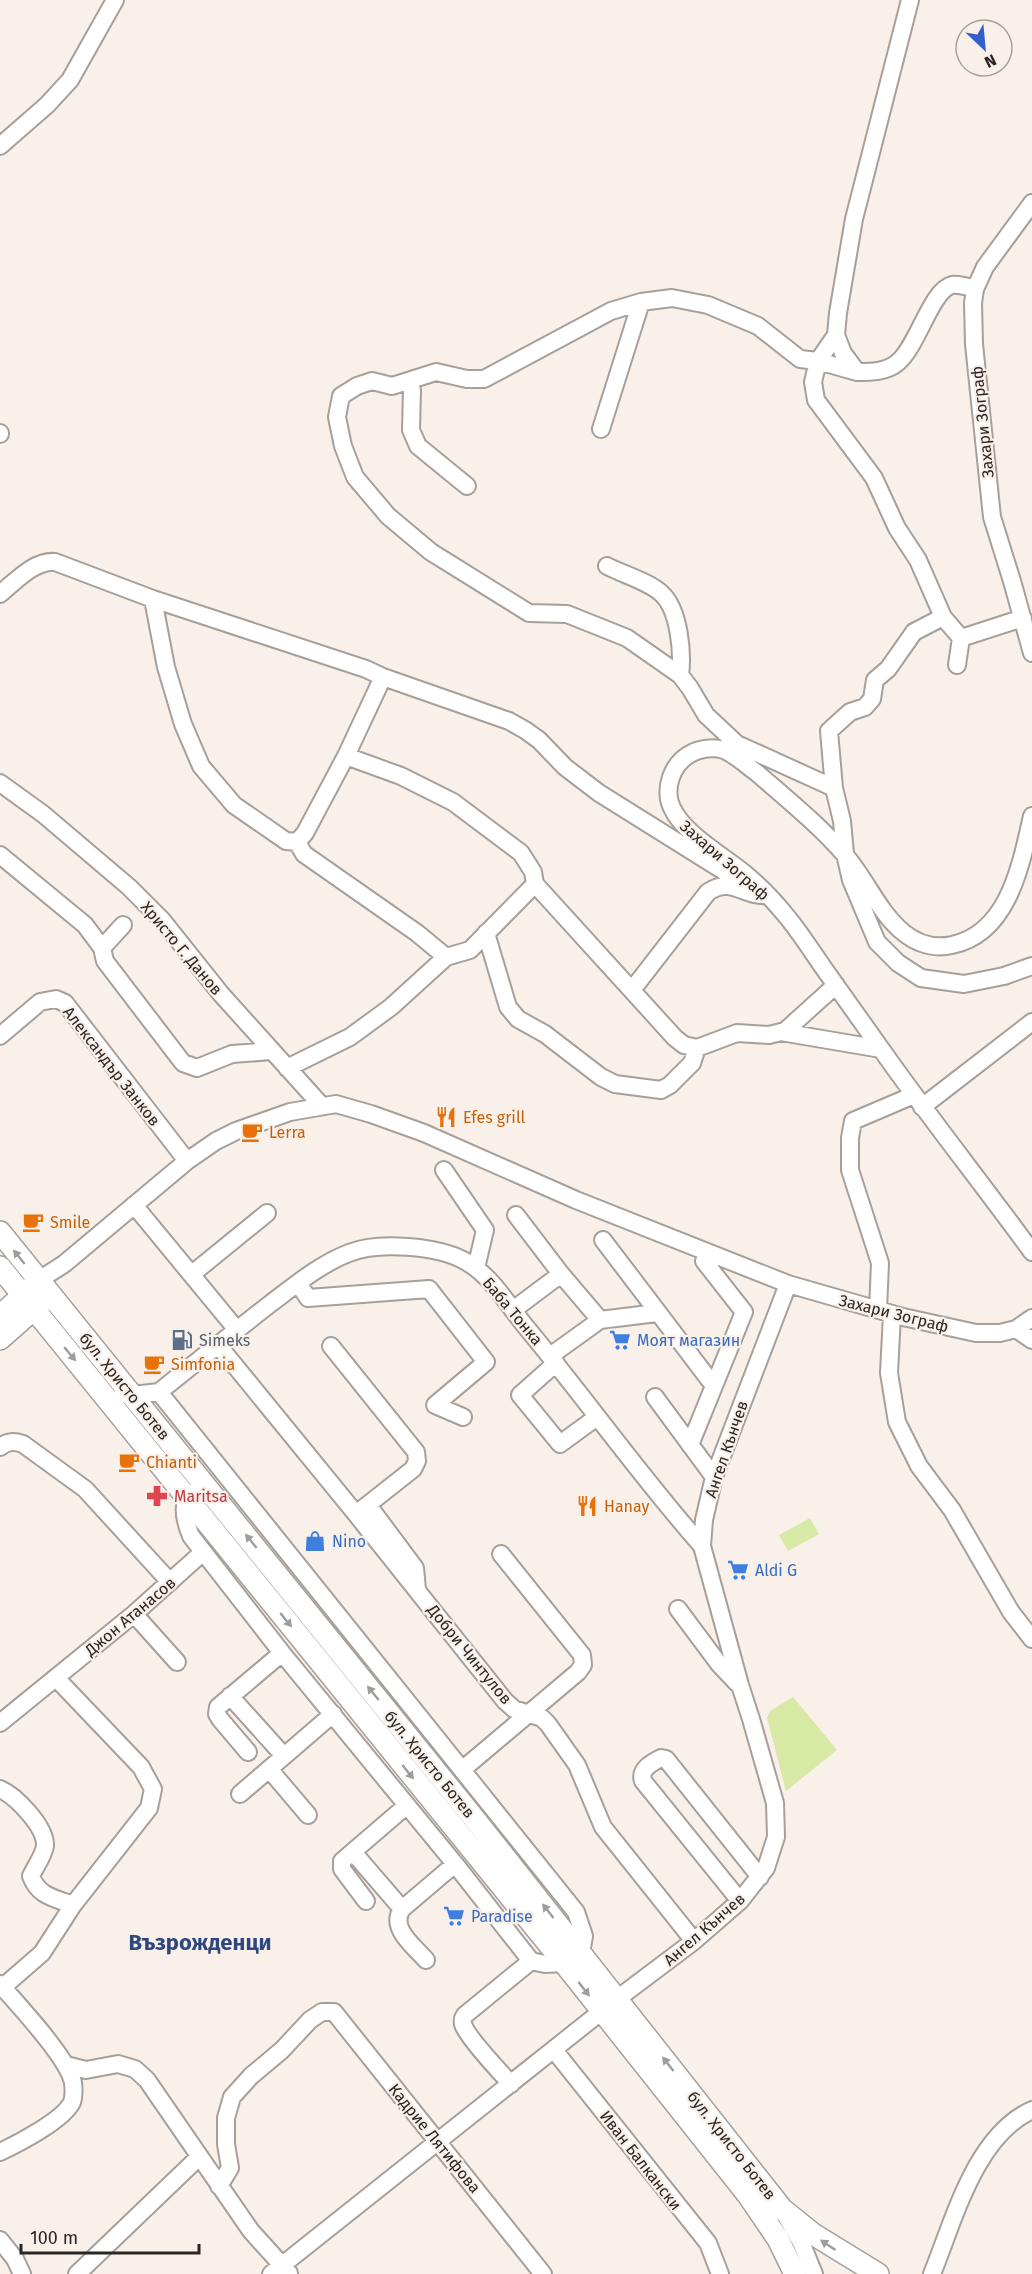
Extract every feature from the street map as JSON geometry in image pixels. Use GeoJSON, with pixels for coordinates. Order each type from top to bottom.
{"type":"FeatureCollection","features":[{"type":"Feature","properties":{"kind":"main road","name":"бул. Христо Ботев"},"geometry":{"type":"LineString","coordinates":[[0,1232],[134,1395],[194,1489]]}},
{"type":"Feature","properties":{"kind":"main road","name":"бул. Христо Ботев"},"geometry":{"type":"LineString","coordinates":[[0,1267],[102,1393],[194,1489],[573,1958],[748,2195],[778,2239],[795,2274]]}},
{"type":"Feature","properties":{"kind":"main road"},"geometry":{"type":"LineString","coordinates":[[0,1340],[28,1303],[44,1287]]}},
{"type":"Feature","properties":{"kind":"main road"},"geometry":{"type":"LineString","coordinates":[[0,1316],[28,1303]]}},
{"type":"Feature","properties":{"kind":"main road","name":"бул. Христо Ботев"},"geometry":{"type":"LineString","coordinates":[[610,2006],[782,2209],[813,2234],[878,2274]]}},
{"type":"Feature","properties":{"kind":"street"},"geometry":{"type":"LineString","coordinates":[[0,146],[47,105],[70,80],[115,0]]}},
{"type":"Feature","properties":{"kind":"street"},"geometry":{"type":"LineString","coordinates":[[910,0],[854,219],[836,335],[818,361],[813,382],[816,400],[874,478],[897,528],[918,560],[943,617],[961,638],[957,665]]}},
{"type":"Feature","properties":{"kind":"street","name":"Захари Зограф"},"geometry":{"type":"LineString","coordinates":[[1032,203],[985,267],[975,289],[973,303],[974,344],[992,518],[1032,654]]}},
{"type":"Feature","properties":{"kind":"street"},"geometry":{"type":"LineString","coordinates":[[834,788],[737,744],[706,715],[680,675],[627,638],[567,614],[529,613],[431,552],[388,516],[355,477],[337,417],[341,396],[357,386],[372,381],[392,386],[436,372],[467,380],[484,380],[611,311],[641,302],[672,298],[708,305],[758,326],[800,359],[818,361],[857,372],[886,370],[898,363],[909,349],[940,292],[951,285],[975,289]]}},
{"type":"Feature","properties":{"kind":"street"},"geometry":{"type":"LineString","coordinates":[[601,429],[641,302]]}},
{"type":"Feature","properties":{"kind":"street"},"geometry":{"type":"LineString","coordinates":[[836,335],[843,353],[857,372]]}},
{"type":"Feature","properties":{"kind":"street"},"geometry":{"type":"LineString","coordinates":[[408,382],[412,390],[411,430],[418,446],[467,486]]}},
{"type":"Feature","properties":{"kind":"street"},"geometry":{"type":"LineString","coordinates":[[0,594],[39,564],[46,561],[55,562],[153,599],[366,669],[517,726],[538,740],[559,762],[599,793],[739,881],[762,890],[758,896],[726,885],[717,886],[708,892],[632,990]]}},
{"type":"Feature","properties":{"kind":"street"},"geometry":{"type":"LineString","coordinates":[[607,566],[655,588],[666,598],[674,613],[682,653],[680,675]]}},
{"type":"Feature","properties":{"kind":"street"},"geometry":{"type":"LineString","coordinates":[[153,599],[166,667],[179,712],[201,766],[234,805],[286,841],[297,842]]}},
{"type":"Feature","properties":{"kind":"street"},"geometry":{"type":"LineString","coordinates":[[943,617],[914,632],[888,669],[876,680],[872,699],[866,707],[850,712],[829,731],[834,788],[842,821],[844,854],[851,880],[877,942],[898,963],[921,978],[964,984],[1004,976],[1032,966]]}},
{"type":"Feature","properties":{"kind":"street"},"geometry":{"type":"LineString","coordinates":[[961,638],[1023,618]]}},
{"type":"Feature","properties":{"kind":"street"},"geometry":{"type":"LineString","coordinates":[[297,842],[305,833],[346,756],[384,677]]}},
{"type":"Feature","properties":{"kind":"street","name":"Захари Зограф"},"geometry":{"type":"LineString","coordinates":[[1032,816],[1010,894],[1000,911],[977,935],[945,947],[926,945],[916,941],[895,925],[844,854],[782,794],[723,750],[705,748],[691,753],[677,765],[670,779],[668,792],[671,806],[678,818],[695,835],[762,890],[789,920],[918,1101],[1032,1252]]}},
{"type":"Feature","properties":{"kind":"street"},"geometry":{"type":"LineString","coordinates":[[346,756],[401,776],[453,802],[521,853],[533,872],[535,884],[675,1038],[684,1045],[697,1048],[737,1033],[769,1035],[781,1032],[795,1023],[836,985]]}},
{"type":"Feature","properties":{"kind":"street","name":"Христо Г. Данов"},"geometry":{"type":"LineString","coordinates":[[0,783],[43,814],[129,887],[162,920],[221,994],[321,1105]]}},
{"type":"Feature","properties":{"kind":"street"},"geometry":{"type":"LineString","coordinates":[[297,842],[304,854],[417,933],[446,957]]}},
{"type":"Feature","properties":{"kind":"street"},"geometry":{"type":"LineString","coordinates":[[0,855],[85,925],[102,948],[105,961],[183,1063],[197,1068],[232,1053],[272,1051]]}},
{"type":"Feature","properties":{"kind":"street"},"geometry":{"type":"LineString","coordinates":[[287,1068],[350,1037],[391,1007],[446,957],[470,950],[535,884]]}},
{"type":"Feature","properties":{"kind":"street"},"geometry":{"type":"LineString","coordinates":[[102,948],[123,925]]}},
{"type":"Feature","properties":{"kind":"street"},"geometry":{"type":"LineString","coordinates":[[486,933],[508,1007],[518,1019],[545,1034],[601,1077],[615,1084],[661,1090],[670,1085],[692,1063],[697,1048]]}},
{"type":"Feature","properties":{"kind":"street","name":"Александър Занков"},"geometry":{"type":"LineString","coordinates":[[0,1036],[40,1002],[56,999],[65,1003],[187,1161]]}},
{"type":"Feature","properties":{"kind":"street"},"geometry":{"type":"LineString","coordinates":[[1032,1022],[918,1101],[853,1121],[850,1138],[850,1170],[880,1263],[888,1373],[897,1422],[919,1466],[952,1510],[1011,1612],[1032,1639]]}},
{"type":"Feature","properties":{"kind":"street"},"geometry":{"type":"LineString","coordinates":[[781,1032],[881,1048]]}},
{"type":"Feature","properties":{"kind":"street","name":"Захари Зограф"},"geometry":{"type":"LineString","coordinates":[[44,1287],[64,1264],[187,1161],[216,1141],[236,1131],[290,1112],[336,1104],[424,1133],[576,1200],[788,1284],[885,1312],[976,1333],[1000,1333],[1016,1329],[1032,1318]]}},
{"type":"Feature","properties":{"kind":"street"},"geometry":{"type":"LineString","coordinates":[[444,1170],[485,1230],[476,1268]]}},
{"type":"Feature","properties":{"kind":"street"},"geometry":{"type":"LineString","coordinates":[[134,1205],[237,1330]]}},
{"type":"Feature","properties":{"kind":"street"},"geometry":{"type":"LineString","coordinates":[[192,1275],[267,1213]]}},
{"type":"Feature","properties":{"kind":"street"},"geometry":{"type":"LineString","coordinates":[[516,1215],[600,1320]]}},
{"type":"Feature","properties":{"kind":"street"},"geometry":{"type":"LineString","coordinates":[[603,1240],[714,1386]]}},
{"type":"Feature","properties":{"kind":"street","name":"Баба Тонка"},"geometry":{"type":"LineString","coordinates":[[159,1392],[298,1283],[337,1258],[374,1247],[410,1247],[464,1260],[491,1283],[659,1497],[702,1546]]}},
{"type":"Feature","properties":{"kind":"street"},"geometry":{"type":"LineString","coordinates":[[690,1444],[744,1312],[704,1261]]}},
{"type":"Feature","properties":{"kind":"street"},"geometry":{"type":"LineString","coordinates":[[513,1310],[561,1274]]}},
{"type":"Feature","properties":{"kind":"street"},"geometry":{"type":"LineString","coordinates":[[298,1283],[308,1298],[429,1289],[486,1362],[435,1404],[463,1417]]}},
{"type":"Feature","properties":{"kind":"street","name":"Ангел Кънчев"},"geometry":{"type":"LineString","coordinates":[[281,2271],[437,2142],[694,1941],[740,1901],[760,1878],[771,1857],[776,1837],[775,1803],[702,1546],[704,1520],[714,1477],[788,1284]]}},
{"type":"Feature","properties":{"kind":"street"},"geometry":{"type":"LineString","coordinates":[[597,1417],[560,1444],[520,1395],[553,1360],[600,1320],[657,1313]]}},
{"type":"Feature","properties":{"kind":"street"},"geometry":{"type":"LineString","coordinates":[[1016,1329],[1032,1340]]}},
{"type":"Feature","properties":{"kind":"street","name":"Добри Чинтулов"},"geometry":{"type":"LineString","coordinates":[[218,1345],[362,1509],[417,1589],[505,1701],[514,1709],[542,1718],[548,1724],[578,1765],[603,1827],[694,1941]]}},
{"type":"Feature","properties":{"kind":"street"},"geometry":{"type":"LineString","coordinates":[[330,1346],[416,1452],[417,1461],[413,1469],[362,1509]]}},
{"type":"Feature","properties":{"kind":"street"},"geometry":{"type":"LineString","coordinates":[[102,1393],[134,1395],[159,1392],[576,1912],[584,1936],[573,1958],[545,1964],[531,1961],[455,1864],[282,1653],[191,1536],[186,1523],[194,1489]]}},
{"type":"Feature","properties":{"kind":"street"},"geometry":{"type":"LineString","coordinates":[[655,1397],[714,1477]]}},
{"type":"Feature","properties":{"kind":"street"},"geometry":{"type":"LineString","coordinates":[[0,1447],[6,1443],[23,1444],[85,1489],[170,1582]]}},
{"type":"Feature","properties":{"kind":"street","name":"Джон Атанасов"},"geometry":{"type":"LineString","coordinates":[[0,1723],[134,1614],[202,1553]]}},
{"type":"Feature","properties":{"kind":"street"},"geometry":{"type":"LineString","coordinates":[[463,1769],[578,1672],[583,1661],[582,1655],[501,1554]]}},
{"type":"Feature","properties":{"kind":"street"},"geometry":{"type":"LineString","coordinates":[[678,1609],[719,1664],[740,1685]]}},
{"type":"Feature","properties":{"kind":"street"},"geometry":{"type":"LineString","coordinates":[[134,1614],[177,1662]]}},
{"type":"Feature","properties":{"kind":"street"},"geometry":{"type":"LineString","coordinates":[[248,1752],[217,1714],[218,1707],[282,1653]]}},
{"type":"Feature","properties":{"kind":"street"},"geometry":{"type":"LineString","coordinates":[[0,2152],[37,2133],[72,2103],[74,2082],[66,2065],[2,1985],[42,1953],[73,1905],[149,1808],[153,1789],[141,1767],[56,1678]]}},
{"type":"Feature","properties":{"kind":"street"},"geometry":{"type":"LineString","coordinates":[[230,1696],[284,1756]]}},
{"type":"Feature","properties":{"kind":"street"},"geometry":{"type":"LineString","coordinates":[[240,1794],[333,1714]]}},
{"type":"Feature","properties":{"kind":"street"},"geometry":{"type":"LineString","coordinates":[[740,1901],[643,1781],[642,1775],[645,1769],[661,1758],[666,1759],[760,1878]]}},
{"type":"Feature","properties":{"kind":"street"},"geometry":{"type":"LineString","coordinates":[[269,1769],[308,1815]]}},
{"type":"Feature","properties":{"kind":"street"},"geometry":{"type":"LineString","coordinates":[[0,1789],[11,1794],[39,1827],[44,1837],[45,1848],[31,1876],[34,1885],[42,1894],[73,1905]]}},
{"type":"Feature","properties":{"kind":"street"},"geometry":{"type":"LineString","coordinates":[[366,1901],[340,1866],[342,1861],[406,1806]]}},
{"type":"Feature","properties":{"kind":"street"},"geometry":{"type":"LineString","coordinates":[[352,1852],[402,1909]]}},
{"type":"Feature","properties":{"kind":"street"},"geometry":{"type":"LineString","coordinates":[[426,1960],[398,1927],[398,1915],[402,1909],[455,1864]]}},
{"type":"Feature","properties":{"kind":"street"},"geometry":{"type":"LineString","coordinates":[[511,2084],[473,2039],[462,2020],[465,2015],[531,1961]]}},
{"type":"Feature","properties":{"kind":"street","name":"Кадрие Лятифова"},"geometry":{"type":"LineString","coordinates":[[219,2186],[230,2168],[225,2144],[226,2118],[232,2097],[310,2020],[322,2012],[334,2012],[543,2274]]}},
{"type":"Feature","properties":{"kind":"street","name":"Иван Балкански"},"geometry":{"type":"LineString","coordinates":[[554,2050],[708,2243],[720,2274]]}},
{"type":"Feature","properties":{"kind":"street"},"geometry":{"type":"LineString","coordinates":[[66,2065],[86,2070],[118,2064],[135,2069],[147,2080],[219,2186],[281,2271]]}},
{"type":"Feature","properties":{"kind":"street"},"geometry":{"type":"LineString","coordinates":[[932,2274],[982,2157],[1007,2125],[1018,2116],[1032,2110]]}},
{"type":"Feature","properties":{"kind":"street"},"geometry":{"type":"LineString","coordinates":[[77,2274],[199,2157]]}},
{"type":"Feature","properties":{"kind":"street"},"geometry":{"type":"LineString","coordinates":[[782,2209],[801,2242],[814,2274]]}},
{"type":"Feature","properties":{"kind":"street"},"geometry":{"type":"LineString","coordinates":[[0,2240],[15,2259],[22,2274]]}},
{"type":"Feature","properties":{"kind":"green space"},"geometry":{"type":"Polygon","coordinates":[[[810,1518],[819,1534],[788,1551],[779,1535],[810,1518]]]}},
{"type":"Feature","properties":{"kind":"green space"},"geometry":{"type":"Polygon","coordinates":[[[793,1697],[837,1750],[786,1791],[767,1718],[770,1711],[793,1697]]]}},
{"type":"Feature","properties":{"kind":"place","name":"Efes grill"},"geometry":{"type":"Point","coordinates":[446,1117]}},
{"type":"Feature","properties":{"kind":"place","name":"Lerra"},"geometry":{"type":"Point","coordinates":[252,1132]}},
{"type":"Feature","properties":{"kind":"place","name":"Smile"},"geometry":{"type":"Point","coordinates":[33,1222]}},
{"type":"Feature","properties":{"kind":"place","name":"Simeks"},"geometry":{"type":"Point","coordinates":[182,1340]}},
{"type":"Feature","properties":{"kind":"place","name":"Моят магазин"},"geometry":{"type":"Point","coordinates":[620,1340]}},
{"type":"Feature","properties":{"kind":"place","name":"Simfonia"},"geometry":{"type":"Point","coordinates":[154,1364]}},
{"type":"Feature","properties":{"kind":"place","name":"Chianti"},"geometry":{"type":"Point","coordinates":[129,1462]}},
{"type":"Feature","properties":{"kind":"place","name":"Maritsa"},"geometry":{"type":"Point","coordinates":[157,1496]}},
{"type":"Feature","properties":{"kind":"place","name":"Hanay"},"geometry":{"type":"Point","coordinates":[587,1506]}},
{"type":"Feature","properties":{"kind":"place","name":"Nino"},"geometry":{"type":"Point","coordinates":[315,1541]}},
{"type":"Feature","properties":{"kind":"place","name":"Aldi G"},"geometry":{"type":"Point","coordinates":[738,1570]}},
{"type":"Feature","properties":{"kind":"place","name":"Paradise"},"geometry":{"type":"Point","coordinates":[454,1916]}},
{"type":"Feature","properties":{"kind":"district","name":"Възрожденци"},"geometry":{"type":"Point","coordinates":[200,1942]}}]}
